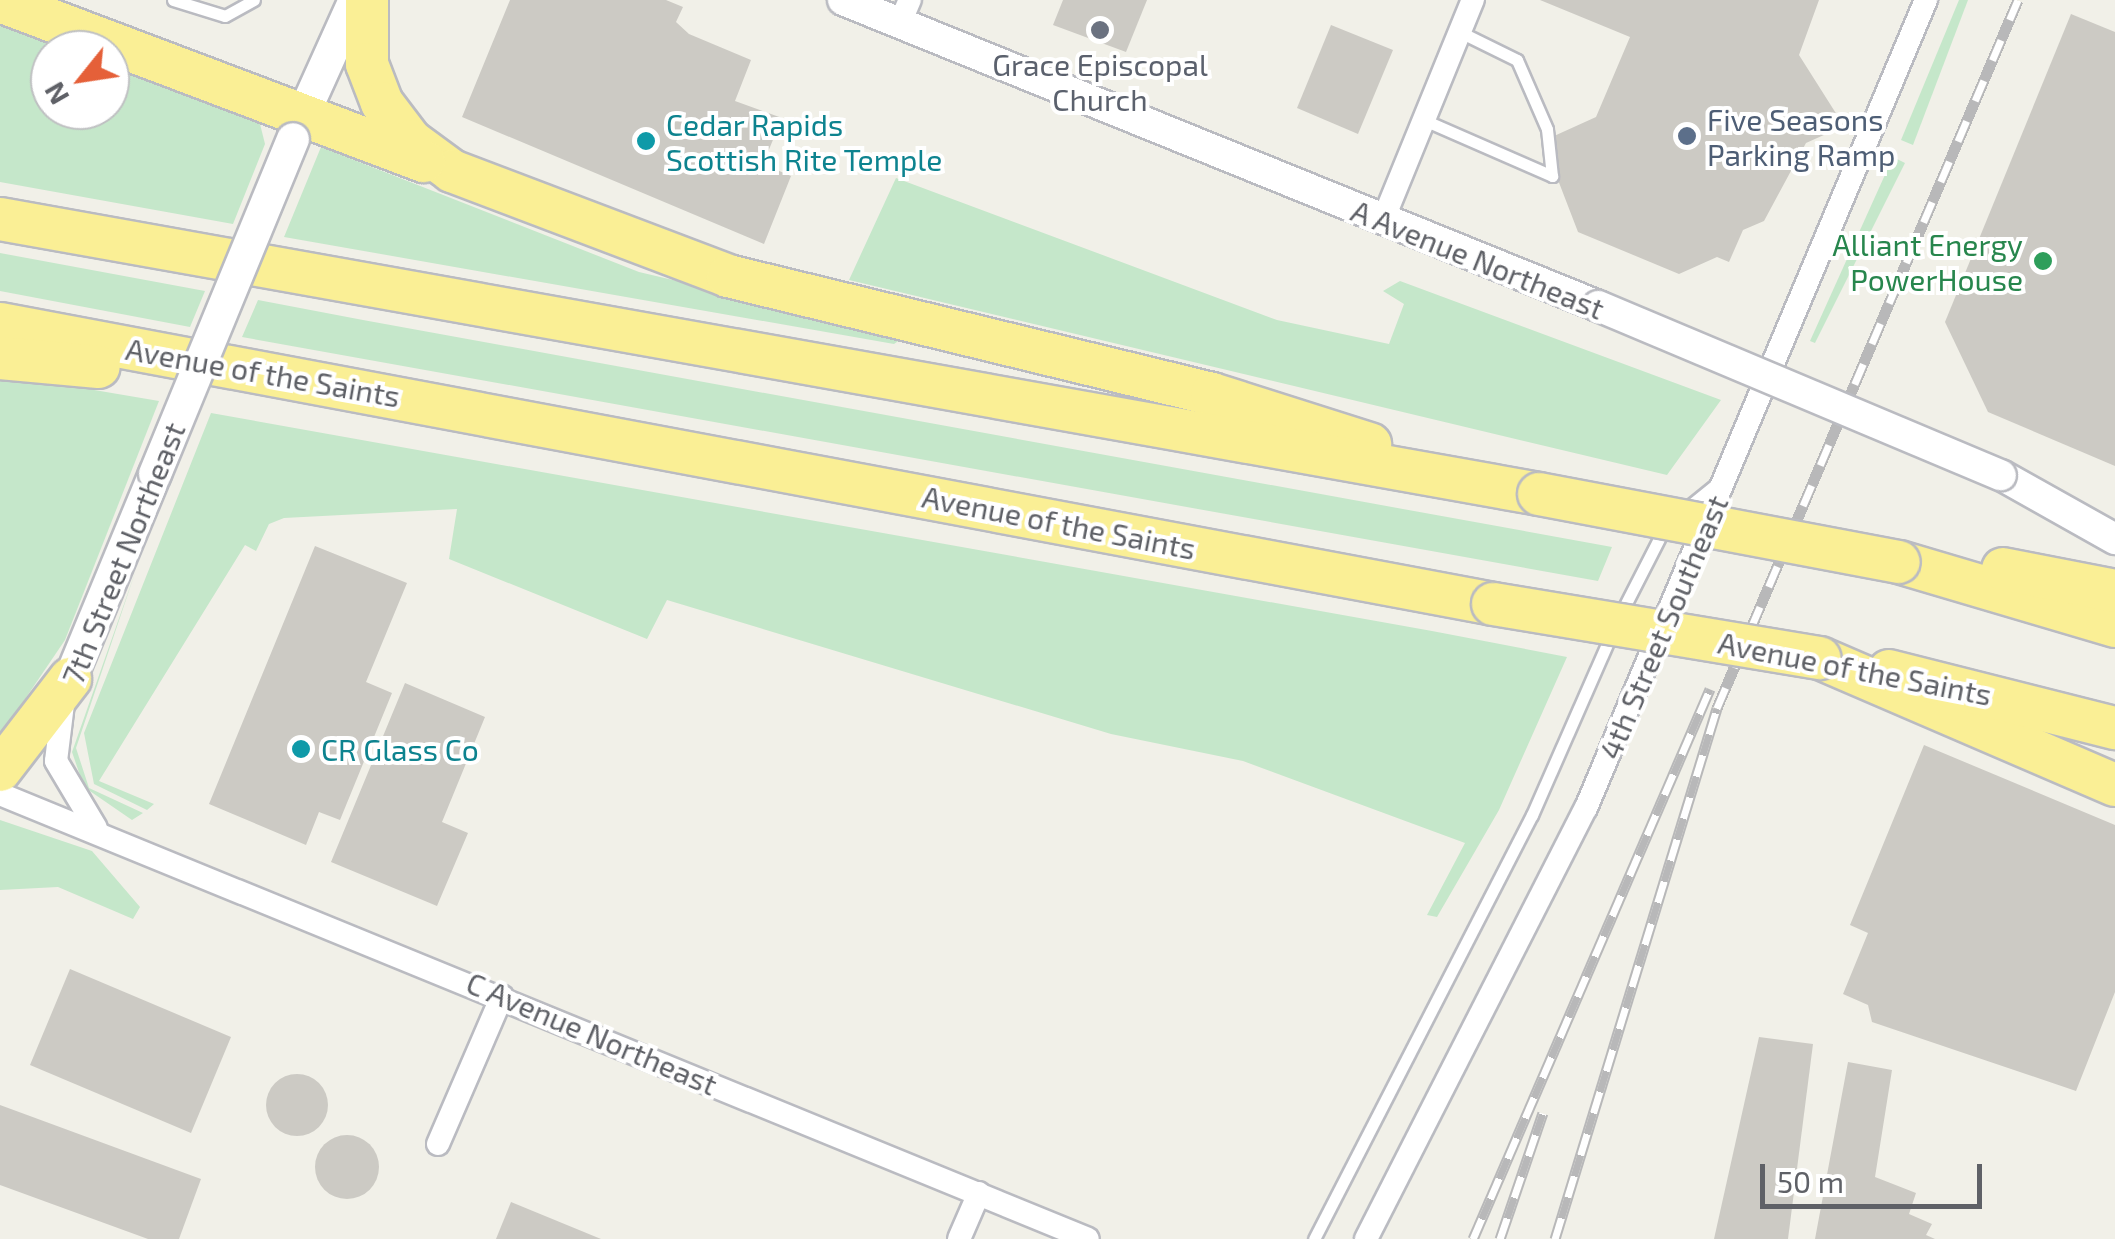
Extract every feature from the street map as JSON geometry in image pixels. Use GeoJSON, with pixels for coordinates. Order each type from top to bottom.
{"type":"FeatureCollection","features":[{"type":"Feature","properties":{"kind":"highway"},"geometry":{"type":"LineString","coordinates":[[367,0],[368,64],[382,102],[410,141],[452,172]]}},
{"type":"Feature","properties":{"kind":"highway"},"geometry":{"type":"LineString","coordinates":[[0,1],[298,127],[452,172],[662,256],[1212,394],[1488,486]]}},
{"type":"Feature","properties":{"kind":"highway"},"geometry":{"type":"LineString","coordinates":[[0,219],[1899,562],[2115,626]]}},
{"type":"Feature","properties":{"kind":"highway","name":"Avenue of the Saints"},"geometry":{"type":"LineString","coordinates":[[0,324],[1494,604],[1820,658],[2115,728]]}},
{"type":"Feature","properties":{"kind":"highway"},"geometry":{"type":"LineString","coordinates":[[0,358],[385,395]]}},
{"type":"Feature","properties":{"kind":"highway"},"geometry":{"type":"LineString","coordinates":[[1899,562],[2032,572],[2115,592]]}},
{"type":"Feature","properties":{"kind":"highway"},"geometry":{"type":"LineString","coordinates":[[1820,658],[2115,785]]}},
{"type":"Feature","properties":{"kind":"highway"},"geometry":{"type":"LineString","coordinates":[[0,770],[70,679]]}},
{"type":"Feature","properties":{"kind":"main road","name":"7th Street Northeast"},"geometry":{"type":"LineString","coordinates":[[70,679],[298,127],[355,0]]}},
{"type":"Feature","properties":{"kind":"street","name":"A Avenue Northeast"},"geometry":{"type":"LineString","coordinates":[[842,0],[905,12],[1383,220],[2001,475],[2115,515]]}},
{"type":"Feature","properties":{"kind":"street"},"geometry":{"type":"LineString","coordinates":[[1383,220],[1473,0]]}},
{"type":"Feature","properties":{"kind":"street","name":"4th Street Southeast"},"geometry":{"type":"LineString","coordinates":[[1366,1239],[1586,808],[1926,0]]}},
{"type":"Feature","properties":{"kind":"street"},"geometry":{"type":"LineString","coordinates":[[2001,475],[2115,539]]}},
{"type":"Feature","properties":{"kind":"street","name":"7th Street Northeast"},"geometry":{"type":"LineString","coordinates":[[70,679],[56,761],[96,828]]}},
{"type":"Feature","properties":{"kind":"street","name":"C Avenue Northeast"},"geometry":{"type":"LineString","coordinates":[[0,794],[96,828],[1088,1239]]}},
{"type":"Feature","properties":{"kind":"street"},"geometry":{"type":"LineString","coordinates":[[438,1144],[502,996]]}},
{"type":"Feature","properties":{"kind":"street"},"geometry":{"type":"LineString","coordinates":[[959,1239],[979,1193]]}},
{"type":"Feature","properties":{"kind":"lane"},"geometry":{"type":"LineString","coordinates":[[173,0],[225,16],[254,0]]}},
{"type":"Feature","properties":{"kind":"lane"},"geometry":{"type":"LineString","coordinates":[[1424,120],[1552,176],[1547,130],[1517,60],[1460,32]]}},
{"type":"Feature","properties":{"kind":"lane"},"geometry":{"type":"LineString","coordinates":[[1314,1239],[1532,815],[1642,564],[1664,528],[1727,476]]}},
{"type":"Feature","properties":{"kind":"green space"},"geometry":{"type":"Polygon","coordinates":[[[1959,0],[1968,0],[1913,145],[1901,140],[1959,0]]]}},
{"type":"Feature","properties":{"kind":"green space"},"geometry":{"type":"Polygon","coordinates":[[[0,14],[44,30],[30,30],[30,130],[130,130],[130,62],[258,116],[265,144],[233,224],[0,182],[0,14]]]}},
{"type":"Feature","properties":{"kind":"green space"},"geometry":{"type":"Polygon","coordinates":[[[321,147],[639,272],[907,335],[894,344],[284,237],[321,147]]]}},
{"type":"Feature","properties":{"kind":"green space"},"geometry":{"type":"Polygon","coordinates":[[[1893,157],[1905,163],[1815,343],[1810,341],[1893,157]]]}},
{"type":"Feature","properties":{"kind":"green space"},"geometry":{"type":"Polygon","coordinates":[[[896,178],[1277,320],[1389,344],[1404,304],[1383,291],[1400,281],[1721,400],[1667,475],[849,280],[896,178]]]}},
{"type":"Feature","properties":{"kind":"green space"},"geometry":{"type":"Polygon","coordinates":[[[0,253],[205,291],[190,327],[0,291],[0,253]]]}},
{"type":"Feature","properties":{"kind":"green space"},"geometry":{"type":"Polygon","coordinates":[[[258,300],[1612,547],[1598,581],[242,337],[258,300]]]}},
{"type":"Feature","properties":{"kind":"green space"},"geometry":{"type":"Polygon","coordinates":[[[0,374],[159,401],[65,640],[0,736],[0,374]]]}},
{"type":"Feature","properties":{"kind":"green space"},"geometry":{"type":"Polygon","coordinates":[[[211,413],[1567,657],[1499,810],[1437,917],[1427,915],[1465,843],[1243,761],[1111,734],[667,600],[647,639],[449,559],[457,509],[284,518],[269,524],[256,551],[245,545],[99,781],[154,804],[147,810],[94,784],[84,733],[211,413]]]}},
{"type":"Feature","properties":{"kind":"green space"},"geometry":{"type":"Polygon","coordinates":[[[136,570],[76,748],[89,788],[143,813],[132,820],[84,787],[72,752],[136,570]]]}},
{"type":"Feature","properties":{"kind":"green space"},"geometry":{"type":"Polygon","coordinates":[[[0,820],[92,851],[140,907],[133,919],[58,887],[0,890],[0,820]]]}},
{"type":"Feature","properties":{"kind":"building","name":"Cedar Rapids Scottish Rite Temple"},"geometry":{"type":"Polygon","coordinates":[[[510,0],[666,0],[683,7],[676,22],[689,34],[751,60],[735,101],[782,118],[763,164],[791,176],[764,244],[462,117],[510,0]]]}},
{"type":"Feature","properties":{"kind":"building","name":"Grace Episcopal Church"},"geometry":{"type":"Polygon","coordinates":[[[1063,0],[1147,0],[1126,52],[1053,25],[1063,0]]]}},
{"type":"Feature","properties":{"kind":"building","name":"Five Seasons Parking Ramp"},"geometry":{"type":"Polygon","coordinates":[[[1540,0],[1819,0],[1799,55],[1844,126],[1806,143],[1764,221],[1743,230],[1729,262],[1717,257],[1679,274],[1578,232],[1543,141],[1596,117],[1630,37],[1540,0]]]}},
{"type":"Feature","properties":{"kind":"building","name":"Alliant Energy PowerHouse"},"geometry":{"type":"Polygon","coordinates":[[[2071,14],[2115,32],[2115,466],[1988,412],[1945,322],[2071,14]]]}},
{"type":"Feature","properties":{"kind":"building"},"geometry":{"type":"Polygon","coordinates":[[[1331,25],[1393,50],[1358,134],[1297,108],[1331,25]]]}},
{"type":"Feature","properties":{"kind":"building","name":"CR Glass Co"},"geometry":{"type":"Polygon","coordinates":[[[315,546],[407,583],[366,682],[392,693],[340,820],[319,812],[306,845],[209,804],[315,546]]]}},
{"type":"Feature","properties":{"kind":"building"},"geometry":{"type":"Polygon","coordinates":[[[405,683],[485,717],[442,822],[468,833],[437,906],[331,862],[405,683]]]}},
{"type":"Feature","properties":{"kind":"building"},"geometry":{"type":"Polygon","coordinates":[[[1924,745],[2115,825],[2115,992],[2076,1091],[1872,1022],[1868,1005],[1843,994],[1868,933],[1850,925],[1924,745]]]}},
{"type":"Feature","properties":{"kind":"building"},"geometry":{"type":"Polygon","coordinates":[[[70,969],[231,1037],[191,1133],[30,1065],[70,969]]]}},
{"type":"Feature","properties":{"kind":"building"},"geometry":{"type":"Polygon","coordinates":[[[1759,1037],[1813,1044],[1788,1239],[1714,1239],[1759,1037]]]}},
{"type":"Feature","properties":{"kind":"building"},"geometry":{"type":"Polygon","coordinates":[[[1848,1062],[1892,1070],[1875,1177],[1916,1193],[1909,1214],[1932,1224],[1926,1235],[1935,1239],[1815,1239],[1848,1062]]]}},
{"type":"Feature","properties":{"kind":"building"},"geometry":{"type":"Polygon","coordinates":[[[297,1074],[319,1083],[328,1105],[319,1127],[297,1136],[275,1127],[266,1105],[275,1083],[297,1074]]]}},
{"type":"Feature","properties":{"kind":"building"},"geometry":{"type":"Polygon","coordinates":[[[0,1105],[201,1179],[179,1239],[148,1239],[0,1185],[0,1105]]]}},
{"type":"Feature","properties":{"kind":"building"},"geometry":{"type":"Polygon","coordinates":[[[347,1135],[369,1145],[379,1167],[369,1189],[347,1199],[325,1189],[315,1167],[325,1145],[347,1135]]]}},
{"type":"Feature","properties":{"kind":"building"},"geometry":{"type":"Polygon","coordinates":[[[511,1202],[601,1239],[496,1239],[511,1202]]]}},
{"type":"Feature","properties":{"kind":"railway"},"geometry":{"type":"LineString","coordinates":[[1555,1239],[1717,708],[2018,0]]}},
{"type":"Feature","properties":{"kind":"railway"},"geometry":{"type":"LineString","coordinates":[[1473,1239],[1710,689]]}},
{"type":"Feature","properties":{"kind":"railway"},"geometry":{"type":"LineString","coordinates":[[1500,1239],[1543,1113]]}},
{"type":"Feature","properties":{"kind":"place","name":"Grace Episcopal Church"},"geometry":{"type":"Point","coordinates":[1100,30]}},
{"type":"Feature","properties":{"kind":"place","name":"Five Seasons Parking Ramp"},"geometry":{"type":"Point","coordinates":[1687,136]}},
{"type":"Feature","properties":{"kind":"place","name":"Cedar Rapids Scottish Rite Temple"},"geometry":{"type":"Point","coordinates":[646,141]}},
{"type":"Feature","properties":{"kind":"place","name":"Alliant Energy PowerHouse"},"geometry":{"type":"Point","coordinates":[2043,261]}},
{"type":"Feature","properties":{"kind":"place","name":"CR Glass Co"},"geometry":{"type":"Point","coordinates":[301,749]}}]}
